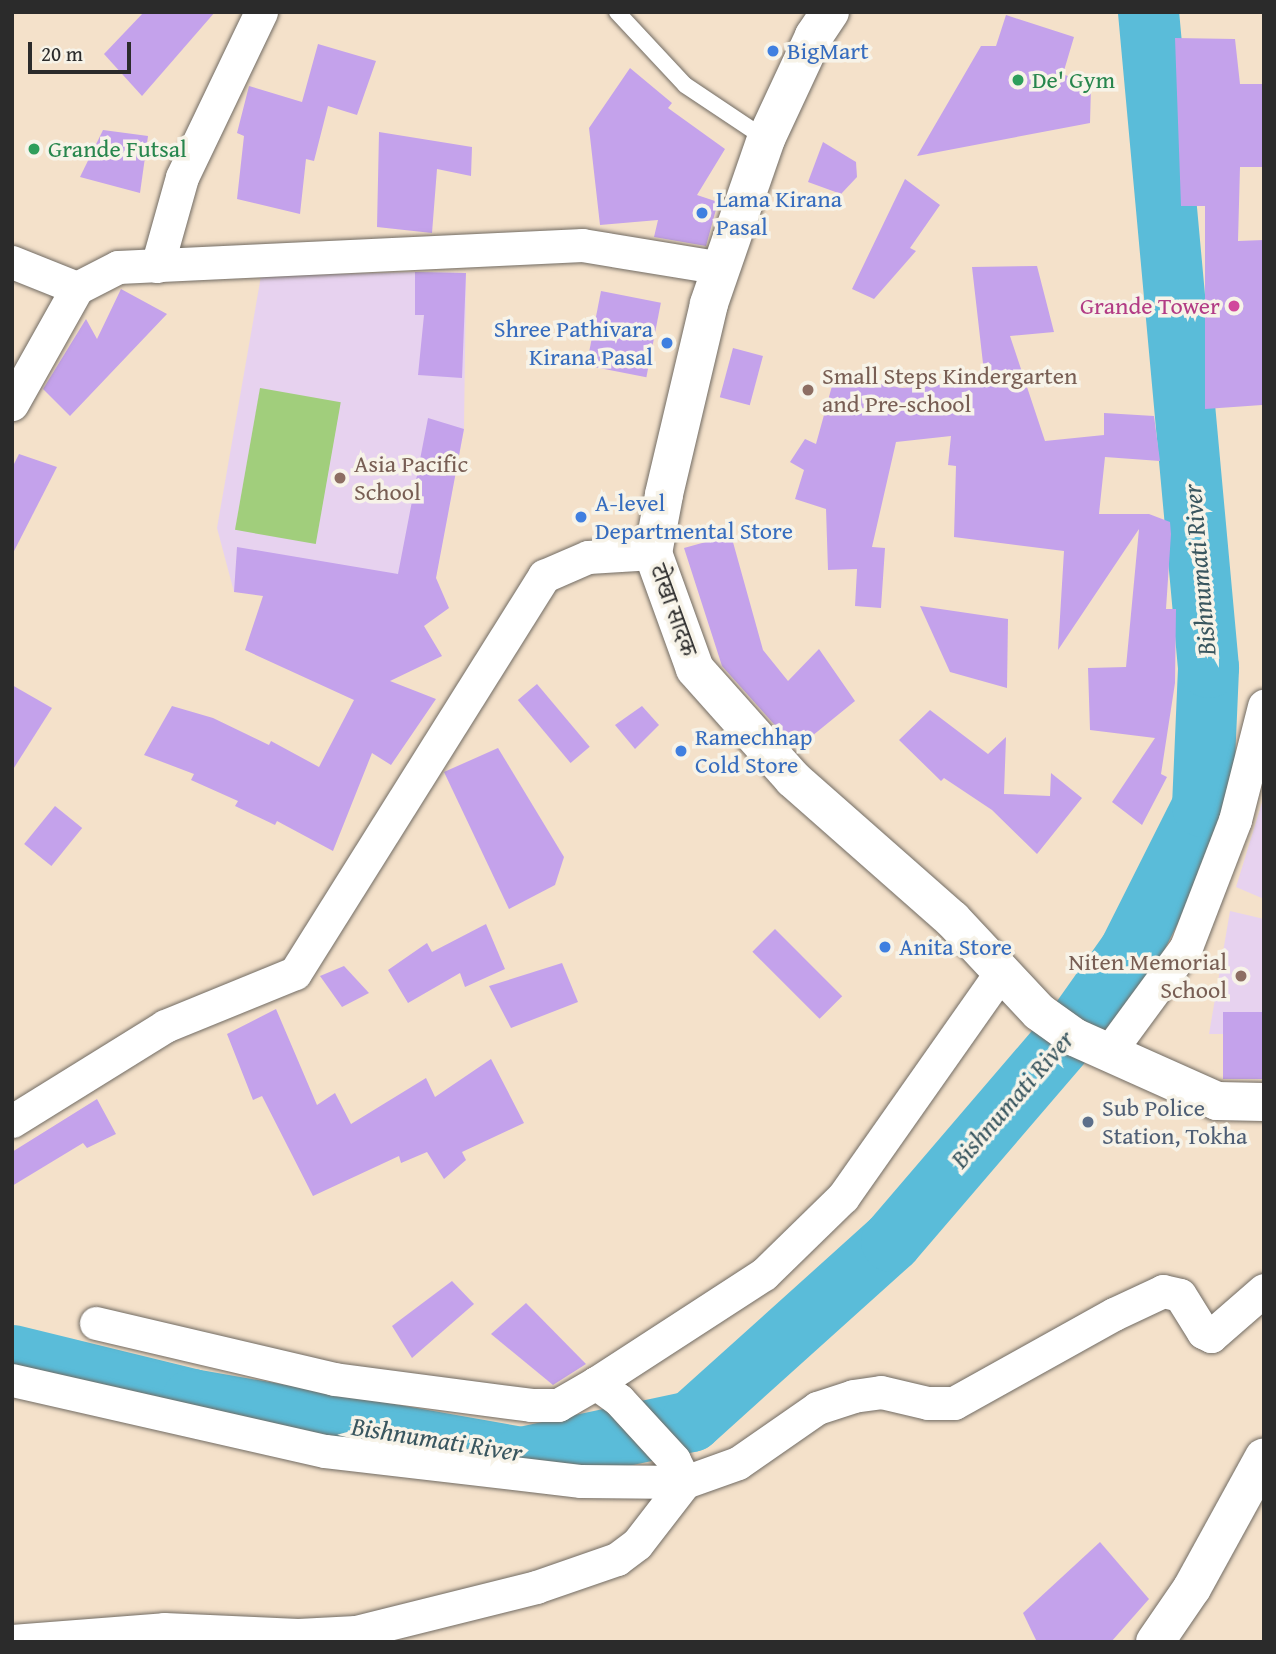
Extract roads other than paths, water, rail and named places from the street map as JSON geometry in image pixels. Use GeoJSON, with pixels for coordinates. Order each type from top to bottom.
{"type":"FeatureCollection","features":[{"type":"Feature","properties":{"kind":"main road","name":"टोखा सादक"},"geometry":{"type":"LineString","coordinates":[[830,12],[814,36],[766,139],[722,268],[706,317],[653,553],[695,668],[793,779],[952,919],[1039,1012],[1074,1035],[1217,1101],[1264,1102]]}},
{"type":"Feature","properties":{"kind":"main road"},"geometry":{"type":"LineString","coordinates":[[1155,1642],[1192,1588],[1264,1457]]}},
{"type":"Feature","properties":{"kind":"street"},"geometry":{"type":"LineString","coordinates":[[157,266],[183,177],[261,12]]}},
{"type":"Feature","properties":{"kind":"street"},"geometry":{"type":"LineString","coordinates":[[12,404],[76,288],[118,267],[582,245],[722,268]]}},
{"type":"Feature","properties":{"kind":"street"},"geometry":{"type":"LineString","coordinates":[[12,262],[76,288]]}},
{"type":"Feature","properties":{"kind":"street"},"geometry":{"type":"LineString","coordinates":[[12,1121],[165,1026],[295,973],[544,576],[588,557],[653,553]]}},
{"type":"Feature","properties":{"kind":"street"},"geometry":{"type":"LineString","coordinates":[[1109,1052],[1186,947],[1235,820],[1264,706]]}},
{"type":"Feature","properties":{"kind":"street"},"geometry":{"type":"LineString","coordinates":[[96,1323],[334,1379],[531,1405],[558,1405],[608,1392],[764,1274],[843,1197],[1002,971]]}},
{"type":"Feature","properties":{"kind":"street"},"geometry":{"type":"LineString","coordinates":[[12,1380],[325,1451],[582,1481],[738,1463],[817,1408],[853,1396],[881,1392],[928,1403],[954,1403],[1114,1314],[1163,1292],[1180,1295],[1202,1332],[1211,1336],[1264,1290]]}},
{"type":"Feature","properties":{"kind":"street"},"geometry":{"type":"LineString","coordinates":[[608,1392],[680,1471]]}},
{"type":"Feature","properties":{"kind":"street"},"geometry":{"type":"LineString","coordinates":[[12,1641],[164,1629],[298,1635],[356,1632],[536,1587],[617,1559],[637,1544],[680,1471]]}},
{"type":"Feature","properties":{"kind":"lane"},"geometry":{"type":"LineString","coordinates":[[617,12],[685,85],[766,139]]}},
{"type":"Feature","properties":{"kind":"waterway","name":"Bishnumati River"},"geometry":{"type":"LineString","coordinates":[[12,1355],[192,1399],[521,1457],[691,1421],[891,1241],[1078,1023],[1129,951],[1202,806],[1208,667],[1148,12]]}},
{"type":"Feature","properties":{"kind":"place","name":"BigMart"},"geometry":{"type":"Point","coordinates":[773,51]}},
{"type":"Feature","properties":{"kind":"place","name":"De' Gym"},"geometry":{"type":"Point","coordinates":[1018,80]}},
{"type":"Feature","properties":{"kind":"place","name":"Grande Futsal"},"geometry":{"type":"Point","coordinates":[34,149]}},
{"type":"Feature","properties":{"kind":"place","name":"Lama Kirana Pasal"},"geometry":{"type":"Point","coordinates":[702,213]}},
{"type":"Feature","properties":{"kind":"place","name":"Grande Tower"},"geometry":{"type":"Point","coordinates":[1234,306]}},
{"type":"Feature","properties":{"kind":"place","name":"Shree Pathivara Kirana Pasal"},"geometry":{"type":"Point","coordinates":[667,343]}},
{"type":"Feature","properties":{"kind":"place","name":"Small Steps Kindergarten and Pre-school"},"geometry":{"type":"Point","coordinates":[808,390]}},
{"type":"Feature","properties":{"kind":"place","name":"Asia Pacific School"},"geometry":{"type":"Point","coordinates":[340,478]}},
{"type":"Feature","properties":{"kind":"place","name":"A-level Departmental Store"},"geometry":{"type":"Point","coordinates":[581,517]}},
{"type":"Feature","properties":{"kind":"place","name":"Ramechhap Cold Store"},"geometry":{"type":"Point","coordinates":[681,751]}},
{"type":"Feature","properties":{"kind":"place","name":"Anita Store"},"geometry":{"type":"Point","coordinates":[885,947]}},
{"type":"Feature","properties":{"kind":"place","name":"Niten Memorial School"},"geometry":{"type":"Point","coordinates":[1241,976]}},
{"type":"Feature","properties":{"kind":"place","name":"Sub Police Station, Tokha"},"geometry":{"type":"Point","coordinates":[1088,1122]}}]}
